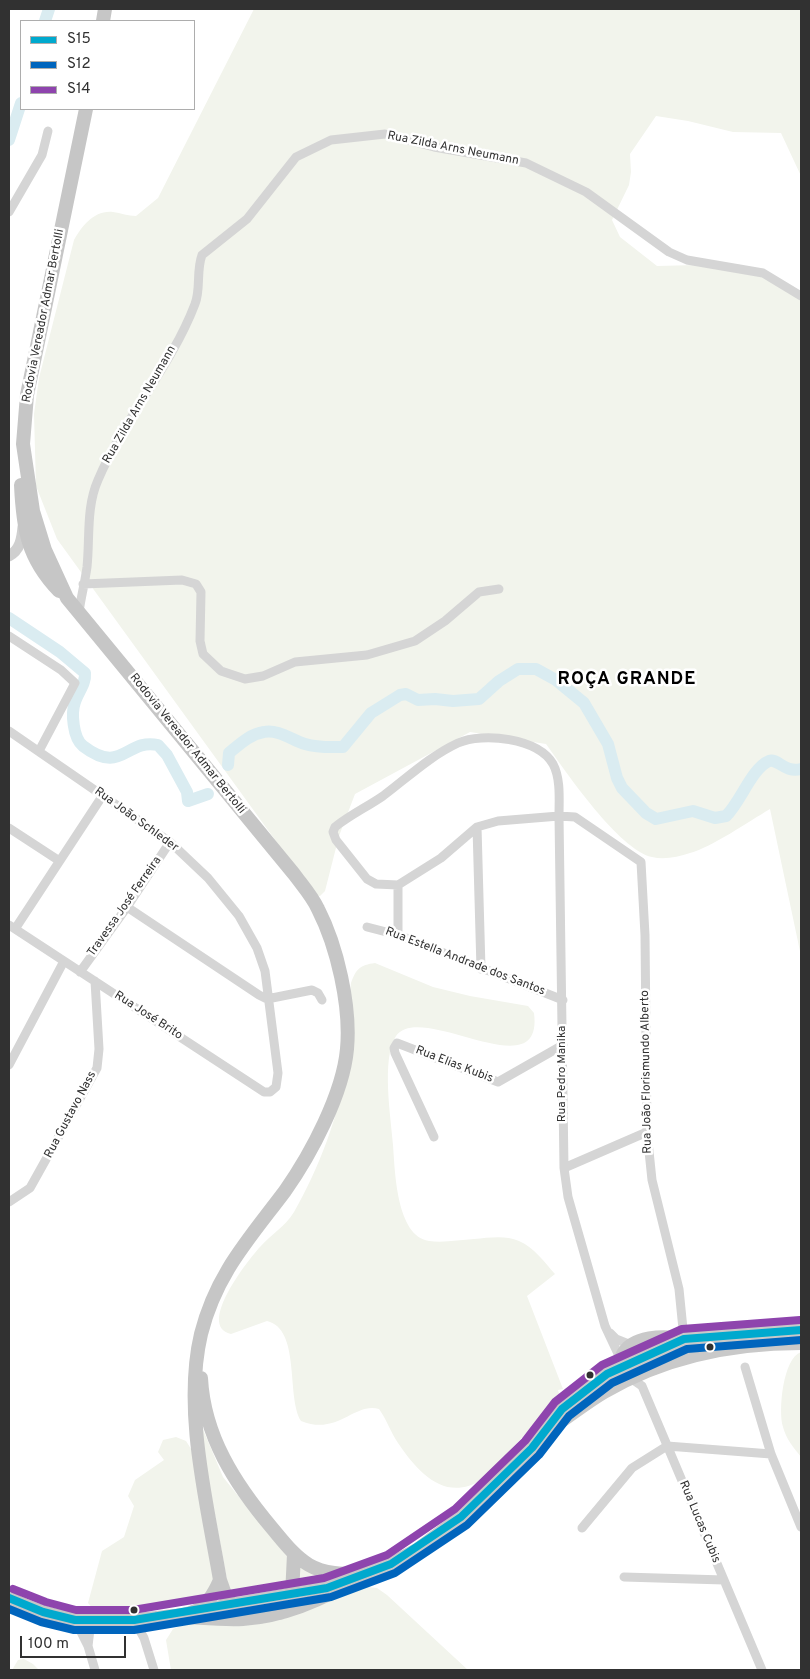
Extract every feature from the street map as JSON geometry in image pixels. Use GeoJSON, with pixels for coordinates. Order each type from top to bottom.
{"type":"FeatureCollection","features":[{"type":"Feature","properties":{"kind":"highway","name":"Rodovia Vereador Admar Bertolli"},"geometry":{"type":"LineString","coordinates":[[86,110],[27,395],[23,444],[33,511],[45,550],[67,598],[294,874],[317,907],[333,942],[345,998],[347,1049],[335,1098],[312,1148],[285,1190],[242,1244],[226,1270],[211,1302],[201,1336],[194,1398],[197,1436],[220,1580],[232,1605],[243,1619]]}},
{"type":"Feature","properties":{"kind":"highway"},"geometry":{"type":"LineString","coordinates":[[23,444],[20,474],[23,527],[33,554],[44,574],[67,598]]}},
{"type":"Feature","properties":{"kind":"highway","name":"Rodovia Vereador Admar Bertolli"},"geometry":{"type":"LineString","coordinates":[[200,1347],[202,1387],[210,1429],[224,1460],[260,1514],[294,1554],[310,1566],[326,1572],[365,1574]]}},
{"type":"Feature","properties":{"kind":"highway"},"geometry":{"type":"LineString","coordinates":[[280,1613],[292,1595],[294,1554]]}},
{"type":"Feature","properties":{"kind":"highway"},"geometry":{"type":"LineString","coordinates":[[167,1616],[243,1619],[280,1613],[338,1590],[365,1574]]}},
{"type":"Feature","properties":{"kind":"highway"},"geometry":{"type":"LineString","coordinates":[[9,1598],[43,1612],[75,1620],[134,1620],[193,1612],[213,1595],[220,1580]]}},
{"type":"Feature","properties":{"kind":"main road"},"geometry":{"type":"LineString","coordinates":[[12,554],[22,538],[23,527]]}},
{"type":"Feature","properties":{"kind":"main road"},"geometry":{"type":"LineString","coordinates":[[12,554],[33,554]]}},
{"type":"Feature","properties":{"kind":"main road"},"geometry":{"type":"LineString","coordinates":[[627,1372],[622,1356],[631,1345],[659,1337],[684,1339],[801,1330]]}},
{"type":"Feature","properties":{"kind":"main road"},"geometry":{"type":"LineString","coordinates":[[627,1372],[684,1339]]}},
{"type":"Feature","properties":{"kind":"main road"},"geometry":{"type":"LineString","coordinates":[[193,1612],[327,1588],[391,1564],[416,1550],[461,1517],[549,1429],[562,1409],[607,1374],[627,1372],[675,1360],[757,1345],[801,1343]]}},
{"type":"Feature","properties":{"kind":"street"},"geometry":{"type":"LineString","coordinates":[[9,212],[42,155],[48,130]]}},
{"type":"Feature","properties":{"kind":"street","name":"Rua Zilda Arns Neumann"},"geometry":{"type":"LineString","coordinates":[[79,612],[86,568],[90,509],[97,482],[119,439],[162,369],[196,302],[198,264],[202,255],[247,219],[296,157],[330,140],[385,134],[434,147],[526,164],[586,192],[669,252],[687,260],[763,273],[801,296]]}},
{"type":"Feature","properties":{"kind":"street"},"geometry":{"type":"LineString","coordinates":[[83,584],[182,580],[196,584],[201,592],[200,641],[203,654],[221,671],[245,680],[263,676],[295,662],[367,655],[415,641],[438,627],[479,592],[499,589]]}},
{"type":"Feature","properties":{"kind":"street"},"geometry":{"type":"LineString","coordinates":[[9,636],[61,670],[75,683],[39,751]]}},
{"type":"Feature","properties":{"kind":"street","name":"Rua João Schleder"},"geometry":{"type":"LineString","coordinates":[[9,731],[170,842],[208,878],[239,916],[257,948],[265,971],[278,1073]]}},
{"type":"Feature","properties":{"kind":"street","name":"Rua Pedro Manika"},"geometry":{"type":"LineString","coordinates":[[398,885],[376,884],[368,879],[336,840],[333,832],[335,827],[371,804],[433,757],[460,742],[486,737],[505,738],[540,751],[553,763],[559,786],[564,1168],[568,1197],[605,1326],[627,1372]]}},
{"type":"Feature","properties":{"kind":"street"},"geometry":{"type":"LineString","coordinates":[[12,927],[103,795]]}},
{"type":"Feature","properties":{"kind":"street"},"geometry":{"type":"LineString","coordinates":[[398,935],[398,885],[435,862],[477,828],[498,821],[559,816]]}},
{"type":"Feature","properties":{"kind":"street","name":"Rua João Florismundo Alberto"},"geometry":{"type":"LineString","coordinates":[[559,816],[575,817],[641,862],[645,935],[647,1132],[652,1180],[679,1289],[684,1339]]}},
{"type":"Feature","properties":{"kind":"street"},"geometry":{"type":"LineString","coordinates":[[9,828],[58,860]]}},
{"type":"Feature","properties":{"kind":"street"},"geometry":{"type":"LineString","coordinates":[[477,828],[481,969]]}},
{"type":"Feature","properties":{"kind":"street","name":"Travessa José Ferreira"},"geometry":{"type":"LineString","coordinates":[[80,972],[127,907],[170,842]]}},
{"type":"Feature","properties":{"kind":"street"},"geometry":{"type":"LineString","coordinates":[[127,907],[268,999],[312,990],[318,993],[322,1000]]}},
{"type":"Feature","properties":{"kind":"street","name":"Rua José Brito"},"geometry":{"type":"LineString","coordinates":[[12,927],[264,1092],[270,1092],[276,1087],[278,1073]]}},
{"type":"Feature","properties":{"kind":"street","name":"Rua Estella Andrade dos Santos"},"geometry":{"type":"LineString","coordinates":[[367,927],[398,935],[563,1000]]}},
{"type":"Feature","properties":{"kind":"street"},"geometry":{"type":"LineString","coordinates":[[9,1065],[64,961]]}},
{"type":"Feature","properties":{"kind":"street","name":"Rua Gustavo Nass"},"geometry":{"type":"LineString","coordinates":[[9,1202],[30,1188],[97,1068],[99,1049],[95,982]]}},
{"type":"Feature","properties":{"kind":"street","name":"Rua Elias Kubis"},"geometry":{"type":"LineString","coordinates":[[434,1137],[395,1053],[394,1048],[397,1043],[498,1082],[563,1045]]}},
{"type":"Feature","properties":{"kind":"street"},"geometry":{"type":"LineString","coordinates":[[564,1168],[647,1132]]}},
{"type":"Feature","properties":{"kind":"street"},"geometry":{"type":"LineString","coordinates":[[605,1326],[616,1338],[631,1345]]}},
{"type":"Feature","properties":{"kind":"street"},"geometry":{"type":"LineString","coordinates":[[745,1367],[771,1454],[801,1526]]}},
{"type":"Feature","properties":{"kind":"street","name":"Rua Lucas Cubis"},"geometry":{"type":"LineString","coordinates":[[627,1372],[642,1386],[762,1670]]}},
{"type":"Feature","properties":{"kind":"street"},"geometry":{"type":"LineString","coordinates":[[582,1528],[632,1468],[667,1446],[771,1454]]}},
{"type":"Feature","properties":{"kind":"street"},"geometry":{"type":"LineString","coordinates":[[624,1577],[724,1580]]}},
{"type":"Feature","properties":{"kind":"street"},"geometry":{"type":"LineString","coordinates":[[75,1620],[88,1646],[95,1670]]}},
{"type":"Feature","properties":{"kind":"street"},"geometry":{"type":"LineString","coordinates":[[134,1620],[144,1638],[154,1670]]}},
{"type":"Feature","properties":{"kind":"street"},"geometry":{"type":"LineString","coordinates":[[88,1646],[91,1621]]}},
{"type":"Feature","properties":{"kind":"shaded area"},"geometry":{"type":"Polygon","coordinates":[[[254,9],[801,9],[801,176],[781,133],[733,132],[688,121],[656,116],[630,154],[631,172],[629,185],[612,220],[620,237],[657,266],[696,265],[711,262],[741,265],[801,296],[801,956],[770,809],[699,850],[671,858],[652,857],[639,851],[609,826],[546,744],[470,732],[355,794],[339,836],[325,891],[320,896],[315,895],[57,539],[36,486],[34,414],[39,378],[74,240],[85,224],[94,216],[113,212],[136,216],[158,198],[254,9]]]}},
{"type":"Feature","properties":{"kind":"shaded area"},"geometry":{"type":"Polygon","coordinates":[[[375,963],[433,987],[470,996],[528,1006],[534,1013],[532,1035],[520,1044],[501,1045],[430,1028],[410,1028],[396,1036],[391,1046],[389,1059],[388,1089],[395,1170],[399,1200],[410,1227],[418,1236],[429,1241],[446,1242],[497,1237],[514,1239],[534,1251],[555,1274],[527,1296],[563,1389],[558,1390],[560,1397],[483,1479],[470,1486],[457,1488],[445,1486],[434,1482],[424,1474],[406,1454],[379,1409],[361,1410],[335,1422],[325,1424],[314,1425],[301,1421],[294,1396],[289,1350],[285,1336],[278,1327],[267,1321],[231,1334],[222,1328],[219,1319],[222,1306],[236,1278],[260,1247],[294,1212],[320,1160],[333,1123],[343,1085],[347,1056],[351,983],[359,968],[375,963]]]}},
{"type":"Feature","properties":{"kind":"shaded area"},"geometry":{"type":"Polygon","coordinates":[[[801,1352],[801,1457],[790,1443],[784,1431],[781,1409],[786,1374],[795,1356],[801,1352]]]}},
{"type":"Feature","properties":{"kind":"shaded area"},"geometry":{"type":"Polygon","coordinates":[[[202,1427],[223,1477],[260,1523],[288,1550],[287,1590],[231,1601],[202,1445],[202,1427]]]}},
{"type":"Feature","properties":{"kind":"shaded area"},"geometry":{"type":"Polygon","coordinates":[[[176,1437],[186,1441],[193,1452],[214,1579],[210,1589],[202,1598],[192,1602],[166,1606],[95,1611],[88,1603],[102,1551],[124,1537],[134,1506],[128,1496],[135,1480],[164,1460],[158,1452],[163,1440],[176,1437]]]}},
{"type":"Feature","properties":{"kind":"shaded area"},"geometry":{"type":"Polygon","coordinates":[[[299,1562],[338,1578],[296,1589],[299,1562]]]}},
{"type":"Feature","properties":{"kind":"shaded area"},"geometry":{"type":"Polygon","coordinates":[[[358,1586],[377,1588],[387,1595],[468,1670],[171,1670],[166,1640],[173,1629],[244,1611],[239,1609],[358,1586]]]}},
{"type":"Feature","properties":{"kind":"shaded area"},"geometry":{"type":"Polygon","coordinates":[[[24,1659],[39,1670],[12,1670],[18,1660],[24,1659]]]}},
{"type":"Feature","properties":{"kind":"waterway"},"geometry":{"type":"LineString","coordinates":[[45,20],[49,9]]}},
{"type":"Feature","properties":{"kind":"waterway"},"geometry":{"type":"LineString","coordinates":[[9,140],[20,106]]}},
{"type":"Feature","properties":{"kind":"waterway"},"geometry":{"type":"LineString","coordinates":[[9,618],[60,652],[85,673],[73,712],[75,731],[83,746],[107,758],[123,754],[138,746],[147,744],[158,745],[167,755],[187,792],[188,801],[208,794]]}},
{"type":"Feature","properties":{"kind":"waterway"},"geometry":{"type":"LineString","coordinates":[[228,765],[229,753],[245,740],[259,733],[269,731],[285,735],[305,744],[343,747],[371,713],[400,695],[406,694],[418,700],[453,701],[479,699],[499,681],[518,669],[536,669],[556,680],[584,703],[608,744],[617,778],[622,788],[646,813],[656,819],[693,811],[715,818],[726,816],[757,771],[769,761],[790,769],[801,769]]}},
{"type":"Feature","properties":{"kind":"transit line","name":"S14"},"geometry":{"type":"LineString","coordinates":[[13,1589],[46,1602],[76,1610],[133,1610],[324,1578],[387,1555],[455,1509],[525,1441],[555,1402],[602,1365],[682,1329],[800,1320]]}},
{"type":"Feature","properties":{"kind":"transit line","name":"S15"},"geometry":{"type":"LineString","coordinates":[[9,1598],[43,1612],[75,1620],[134,1620],[327,1588],[391,1564],[461,1517],[532,1448],[562,1409],[607,1374],[684,1339],[801,1330]]}},
{"type":"Feature","properties":{"kind":"transit line","name":"S12"},"geometry":{"type":"LineString","coordinates":[[9,1609],[41,1622],[74,1630],[134,1630],[331,1597],[395,1573],[467,1525],[539,1455],[569,1416],[612,1383],[687,1349],[801,1340]]}},
{"type":"Feature","properties":{"kind":"district","name":"ROÇA GRANDE"},"geometry":{"type":"Point","coordinates":[627,680]}}]}
